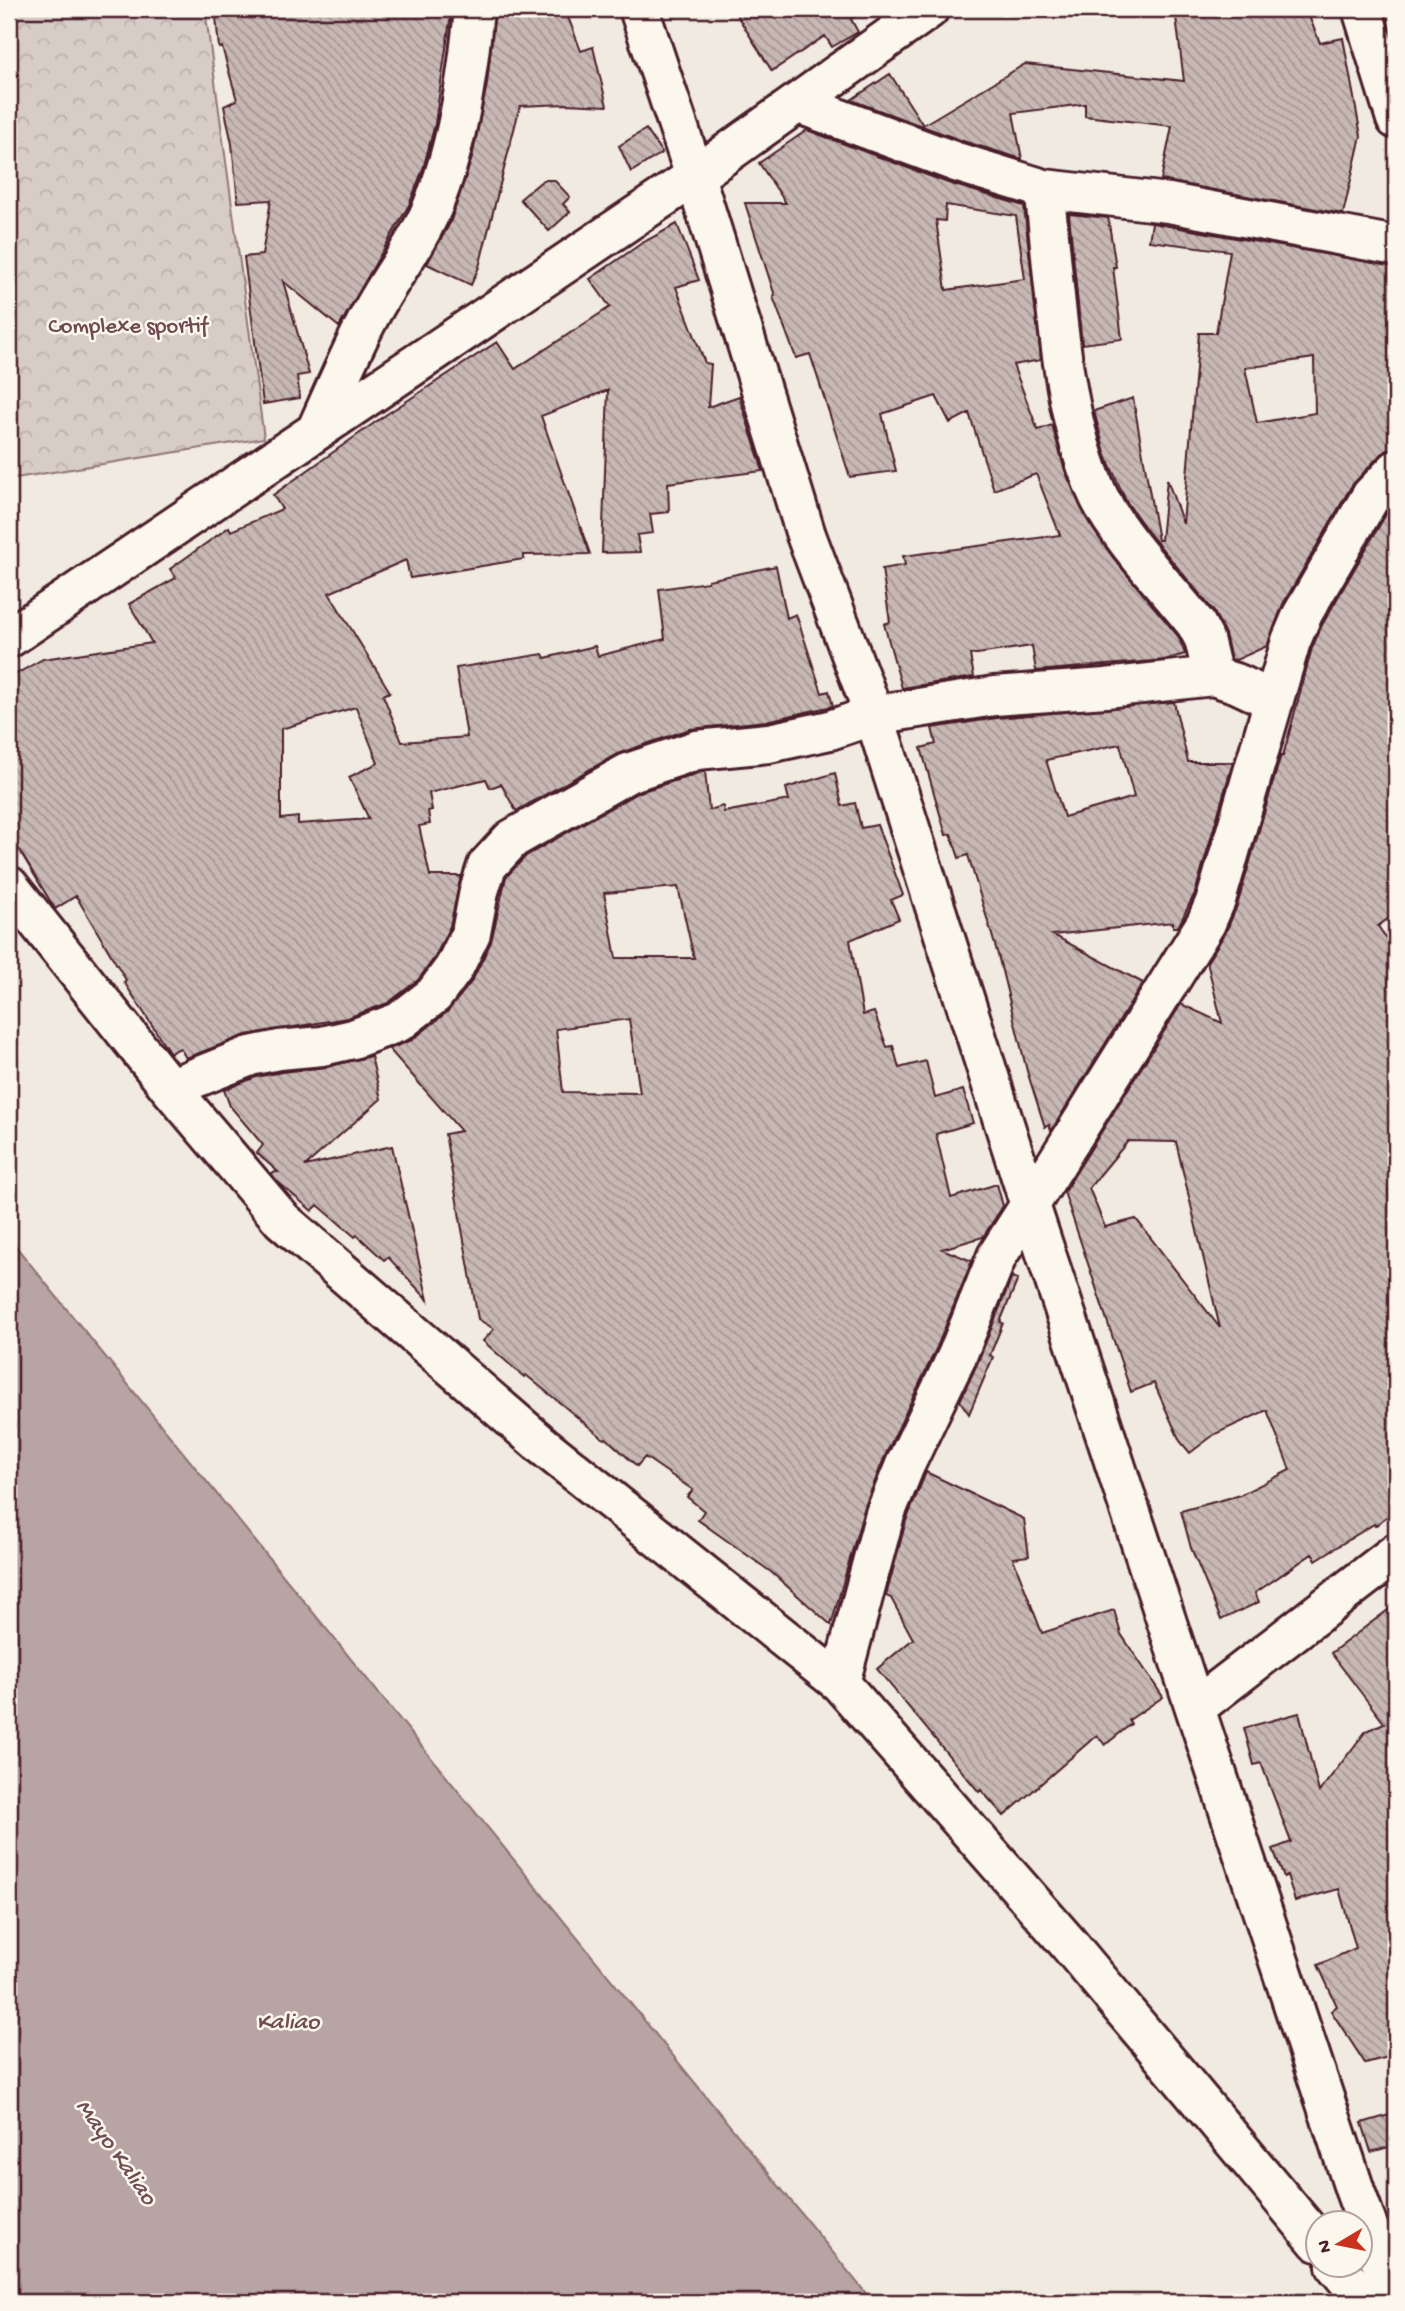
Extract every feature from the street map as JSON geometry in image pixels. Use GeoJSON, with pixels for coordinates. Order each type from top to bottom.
{"type":"FeatureCollection","features":[{"type":"Feature","properties":{"kind":"street"},"geometry":{"type":"LineString","coordinates":[[316,431],[368,319],[416,240],[436,199],[465,78],[474,9]]}},
{"type":"Feature","properties":{"kind":"street"},"geometry":{"type":"LineString","coordinates":[[639,9],[695,176],[806,535],[874,715],[1030,1205],[1195,1708],[1355,2191],[1396,2302]]}},
{"type":"Feature","properties":{"kind":"street"},"geometry":{"type":"LineString","coordinates":[[9,638],[695,176],[929,9]]}},
{"type":"Feature","properties":{"kind":"street"},"geometry":{"type":"LineString","coordinates":[[1362,9],[1396,119]]}},
{"type":"Feature","properties":{"kind":"street"},"geometry":{"type":"LineString","coordinates":[[797,103],[956,162],[1044,189],[1169,203],[1396,246]]}},
{"type":"Feature","properties":{"kind":"street"},"geometry":{"type":"LineString","coordinates":[[1044,189],[1074,424],[1086,463],[1100,498],[1118,527],[1196,624],[1206,646],[1213,676]]}},
{"type":"Feature","properties":{"kind":"street"},"geometry":{"type":"LineString","coordinates":[[840,1683],[886,1514],[905,1465],[957,1356],[997,1256],[1206,923],[1216,901],[1291,641],[1302,615],[1371,496],[1396,470]]}},
{"type":"Feature","properties":{"kind":"street"},"geometry":{"type":"LineString","coordinates":[[170,1088],[250,1056],[332,1043],[399,1022],[434,995],[454,968],[471,933],[487,866],[512,839],[628,773],[697,750],[769,743],[830,730],[874,715],[993,696],[1105,688],[1213,676],[1274,701]]}},
{"type":"Feature","properties":{"kind":"street"},"geometry":{"type":"LineString","coordinates":[[9,886],[170,1088],[282,1220],[542,1446],[840,1683],[1068,1942],[1304,2225]]}},
{"type":"Feature","properties":{"kind":"street"},"geometry":{"type":"LineString","coordinates":[[1195,1708],[1396,1553]]}},
{"type":"Feature","properties":{"kind":"street"},"geometry":{"type":"LineString","coordinates":[[1348,2280],[1366,2302]]}},
{"type":"Feature","properties":{"kind":"green space","name":"Complexe sportif"},"geometry":{"type":"Polygon","coordinates":[[[9,9],[205,9],[264,438],[9,479],[9,9]]]}},
{"type":"Feature","properties":{"kind":"water","name":"Kaliao"},"geometry":{"type":"Polygon","coordinates":[[[9,1238],[873,2302],[9,2302],[9,1238]]]}},
{"type":"Feature","properties":{"kind":"building"},"geometry":{"type":"Polygon","coordinates":[[[241,9],[427,9],[427,17],[451,14],[435,124],[423,169],[409,205],[339,327],[283,281],[309,374],[297,376],[300,398],[263,404],[244,257],[262,255],[271,200],[238,202],[232,144],[224,106],[237,100],[222,47],[219,48],[216,17],[242,14],[241,9]]]}},
{"type":"Feature","properties":{"kind":"building"},"geometry":{"type":"Polygon","coordinates":[[[495,9],[565,9],[581,51],[593,47],[607,106],[520,106],[479,267],[471,285],[427,264],[450,223],[472,158],[487,84],[495,9]]]}},
{"type":"Feature","properties":{"kind":"building"},"geometry":{"type":"Polygon","coordinates":[[[733,9],[866,9],[851,19],[858,32],[832,47],[825,36],[772,71],[733,9]]]}},
{"type":"Feature","properties":{"kind":"building"},"geometry":{"type":"Polygon","coordinates":[[[1175,9],[1306,9],[1320,43],[1343,38],[1361,136],[1343,214],[1161,180],[1172,126],[1085,116],[1085,104],[1013,113],[1022,159],[963,141],[851,100],[890,74],[923,125],[1025,64],[1184,81],[1175,9]]]}},
{"type":"Feature","properties":{"kind":"building"},"geometry":{"type":"Polygon","coordinates":[[[646,129],[662,153],[631,172],[619,146],[646,129]]]}},
{"type":"Feature","properties":{"kind":"building"},"geometry":{"type":"Polygon","coordinates":[[[807,130],[948,183],[1024,206],[1041,360],[1013,365],[1038,430],[1052,425],[1065,471],[1089,523],[1114,559],[1178,636],[1185,654],[1164,660],[1036,671],[1032,646],[970,655],[974,677],[902,688],[884,624],[890,622],[882,569],[905,565],[903,556],[1060,535],[1036,474],[994,490],[969,413],[950,423],[936,396],[882,414],[896,471],[850,477],[810,354],[796,358],[773,297],[775,296],[745,203],[786,203],[759,163],[807,130]],[[946,205],[945,221],[936,220],[946,290],[1025,279],[1016,216],[946,205]]]}},
{"type":"Feature","properties":{"kind":"building"},"geometry":{"type":"Polygon","coordinates":[[[543,180],[554,180],[570,197],[563,204],[570,212],[549,231],[520,199],[543,180]]]}},
{"type":"Feature","properties":{"kind":"building"},"geometry":{"type":"Polygon","coordinates":[[[1069,214],[1108,218],[1116,267],[1113,267],[1122,339],[1082,344],[1069,214]]]}},
{"type":"Feature","properties":{"kind":"building"},"geometry":{"type":"Polygon","coordinates":[[[1152,223],[1396,267],[1396,449],[1389,449],[1380,455],[1352,485],[1283,604],[1267,646],[1236,660],[1231,659],[1225,634],[1213,610],[1148,532],[1126,501],[1106,456],[1094,411],[1133,398],[1158,540],[1161,540],[1167,479],[1183,524],[1199,333],[1216,333],[1230,251],[1149,241],[1152,223]],[[1314,358],[1245,368],[1257,423],[1315,413],[1314,358]]]}},
{"type":"Feature","properties":{"kind":"building"},"geometry":{"type":"Polygon","coordinates":[[[677,224],[699,280],[676,287],[705,363],[711,364],[708,407],[739,396],[763,471],[668,483],[669,512],[650,514],[653,533],[637,535],[640,552],[602,553],[608,390],[541,416],[590,554],[524,555],[524,559],[410,578],[406,560],[329,593],[390,692],[383,695],[402,742],[467,737],[456,668],[543,654],[545,658],[595,646],[598,656],[665,639],[659,589],[708,582],[776,566],[787,618],[796,614],[822,693],[829,691],[833,706],[766,721],[690,729],[617,754],[516,811],[501,784],[490,788],[486,779],[429,793],[432,810],[428,811],[430,824],[419,826],[430,876],[461,876],[450,926],[435,957],[418,980],[388,1003],[347,1018],[246,1035],[186,1058],[180,1048],[170,1053],[124,982],[126,980],[76,896],[55,909],[9,833],[9,678],[43,659],[152,643],[129,604],[176,578],[170,569],[229,527],[231,531],[282,509],[273,495],[384,416],[497,342],[515,369],[610,307],[590,279],[642,243],[677,224]],[[356,707],[281,729],[281,819],[298,817],[298,824],[369,819],[349,777],[378,763],[356,707]]]}},
{"type":"Feature","properties":{"kind":"building"},"geometry":{"type":"Polygon","coordinates":[[[1396,501],[1396,913],[1378,926],[1396,953],[1396,1189],[1388,1190],[1396,1227],[1396,1509],[1375,1526],[1374,1524],[1316,1560],[1312,1554],[1255,1593],[1259,1602],[1221,1620],[1191,1548],[1181,1511],[1240,1495],[1290,1470],[1267,1410],[1215,1434],[1190,1453],[1180,1441],[1154,1383],[1131,1392],[1064,1192],[1181,1004],[1222,1023],[1207,962],[1225,934],[1237,906],[1281,755],[1283,756],[1312,648],[1322,625],[1396,501]],[[1128,1141],[1089,1188],[1105,1227],[1136,1219],[1220,1328],[1176,1142],[1128,1141]]]}},
{"type":"Feature","properties":{"kind":"building"},"geometry":{"type":"Polygon","coordinates":[[[1174,702],[1188,762],[1233,762],[1195,893],[1178,927],[1173,927],[1173,922],[1053,935],[1143,983],[1051,1131],[1049,1125],[1045,1127],[1027,1071],[998,955],[968,855],[959,858],[951,834],[946,835],[921,748],[936,744],[932,728],[997,718],[1174,702]],[[1120,744],[1046,760],[1064,817],[1134,797],[1120,744]]]}},
{"type":"Feature","properties":{"kind":"building"},"geometry":{"type":"Polygon","coordinates":[[[705,771],[709,810],[723,806],[724,812],[789,800],[786,788],[835,773],[842,806],[855,803],[861,828],[877,825],[903,895],[891,900],[899,919],[850,940],[863,1015],[874,1012],[887,1047],[893,1046],[899,1068],[926,1061],[935,1098],[963,1090],[973,1123],[936,1134],[951,1198],[997,1184],[1003,1206],[983,1237],[942,1249],[972,1261],[937,1347],[885,1456],[865,1506],[831,1625],[771,1572],[698,1520],[704,1511],[687,1497],[693,1490],[645,1457],[637,1466],[606,1438],[526,1375],[524,1377],[483,1341],[494,1329],[478,1319],[445,1134],[461,1131],[389,1049],[412,1040],[447,1012],[472,981],[491,942],[506,877],[526,856],[637,793],[705,771]],[[678,887],[604,893],[616,958],[694,958],[678,887]],[[629,1019],[556,1029],[563,1092],[640,1093],[629,1019]]]}},
{"type":"Feature","properties":{"kind":"building"},"geometry":{"type":"Polygon","coordinates":[[[371,1056],[381,1099],[305,1166],[392,1146],[428,1300],[388,1257],[384,1260],[318,1205],[312,1211],[278,1182],[271,1173],[278,1172],[257,1153],[263,1145],[230,1106],[224,1090],[256,1077],[327,1067],[371,1056]]]}},
{"type":"Feature","properties":{"kind":"building"},"geometry":{"type":"Polygon","coordinates":[[[1012,1277],[1018,1279],[1000,1322],[1003,1323],[990,1355],[993,1357],[969,1414],[960,1401],[1012,1277]]]}},
{"type":"Feature","properties":{"kind":"building"},"geometry":{"type":"Polygon","coordinates":[[[926,1472],[1024,1519],[1029,1556],[1013,1558],[1042,1633],[1114,1610],[1121,1634],[1163,1697],[1129,1720],[1131,1724],[1105,1745],[1097,1735],[1004,1816],[981,1790],[979,1792],[877,1669],[913,1639],[891,1598],[886,1596],[906,1521],[926,1472]]]}},
{"type":"Feature","properties":{"kind":"building"},"geometry":{"type":"Polygon","coordinates":[[[1396,1604],[1396,2055],[1365,2063],[1331,2011],[1337,2006],[1318,1965],[1356,1948],[1339,1889],[1295,1901],[1287,1875],[1284,1877],[1273,1849],[1291,1842],[1261,1763],[1254,1765],[1244,1728],[1299,1713],[1319,1792],[1366,1731],[1384,1723],[1331,1653],[1396,1604]]]}},
{"type":"Feature","properties":{"kind":"building"},"geometry":{"type":"Polygon","coordinates":[[[1396,2113],[1396,2145],[1371,2152],[1362,2123],[1396,2113]]]}},
{"type":"Feature","properties":{"kind":"water label","name":"Mayo Kaliao"},"geometry":{"type":"Point","coordinates":[115,2153]}}]}
